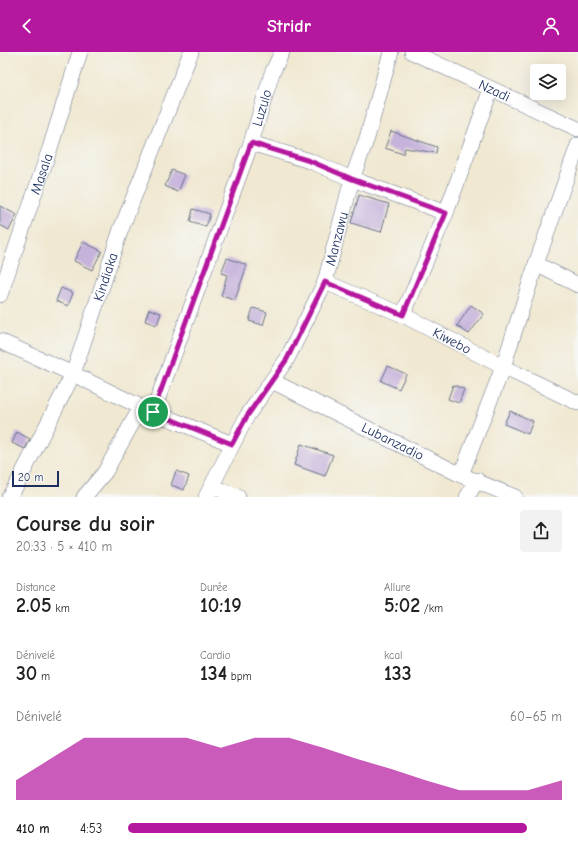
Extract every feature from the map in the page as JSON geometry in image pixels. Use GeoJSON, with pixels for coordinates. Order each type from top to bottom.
{"type":"FeatureCollection","features":[{"type":"Feature","properties":{"kind":"street","name":"Masala"},"geometry":{"type":"LineString","coordinates":[[0,295],[50,148],[80,52]]}},
{"type":"Feature","properties":{"kind":"street","name":"Kindiaka"},"geometry":{"type":"LineString","coordinates":[[9,497],[73,374],[120,232],[191,52]]}},
{"type":"Feature","properties":{"kind":"street","name":"Luzulo"},"geometry":{"type":"LineString","coordinates":[[84,497],[105,472],[147,410],[251,143],[272,73],[282,52]]}},
{"type":"Feature","properties":{"kind":"street","name":"Manzawu"},"geometry":{"type":"LineString","coordinates":[[209,491],[247,416],[287,359],[325,282],[352,179],[367,138],[391,52]]}},
{"type":"Feature","properties":{"kind":"street","name":"Nzadi"},"geometry":{"type":"LineString","coordinates":[[412,52],[578,128]]}},
{"type":"Feature","properties":{"kind":"street"},"geometry":{"type":"LineString","coordinates":[[403,315],[446,213],[491,89]]}},
{"type":"Feature","properties":{"kind":"street"},"geometry":{"type":"LineString","coordinates":[[251,143],[310,161],[352,179],[446,213]]}},
{"type":"Feature","properties":{"kind":"street"},"geometry":{"type":"LineString","coordinates":[[461,474],[503,367],[536,264],[578,145]]}},
{"type":"Feature","properties":{"kind":"street"},"geometry":{"type":"LineString","coordinates":[[536,264],[578,285]]}},
{"type":"Feature","properties":{"kind":"street","name":"Kiwebo"},"geometry":{"type":"LineString","coordinates":[[325,282],[403,315],[503,367],[578,402]]}},
{"type":"Feature","properties":{"kind":"street"},"geometry":{"type":"LineString","coordinates":[[0,341],[147,410],[232,444]]}},
{"type":"Feature","properties":{"kind":"street","name":"Lubanzadio"},"geometry":{"type":"LineString","coordinates":[[272,381],[461,474],[515,497]]}},
{"type":"Feature","properties":{"kind":"street"},"geometry":{"type":"LineString","coordinates":[[467,497],[477,480]]}},
{"type":"Feature","properties":{"kind":"street"},"geometry":{"type":"LineString","coordinates":[[209,491],[238,497]]}},
{"type":"Feature","properties":{"kind":"building"},"geometry":{"type":"Polygon","coordinates":[[[391,131],[437,147],[436,153],[405,148],[403,154],[385,148],[391,131]]]}},
{"type":"Feature","properties":{"kind":"building"},"geometry":{"type":"Polygon","coordinates":[[[172,170],[185,175],[178,192],[165,186],[172,170]]]}},
{"type":"Feature","properties":{"kind":"building"},"geometry":{"type":"Polygon","coordinates":[[[359,195],[389,204],[381,232],[351,223],[359,195]]]}},
{"type":"Feature","properties":{"kind":"building"},"geometry":{"type":"Polygon","coordinates":[[[0,206],[17,215],[9,230],[0,225],[0,206]]]}},
{"type":"Feature","properties":{"kind":"building"},"geometry":{"type":"Polygon","coordinates":[[[193,209],[210,214],[206,227],[190,222],[193,209]]]}},
{"type":"Feature","properties":{"kind":"building"},"geometry":{"type":"Polygon","coordinates":[[[83,242],[102,251],[92,270],[74,261],[83,242]]]}},
{"type":"Feature","properties":{"kind":"building"},"geometry":{"type":"Polygon","coordinates":[[[227,258],[247,265],[235,300],[221,296],[227,275],[221,273],[227,258]]]}},
{"type":"Feature","properties":{"kind":"building"},"geometry":{"type":"Polygon","coordinates":[[[61,288],[73,293],[68,306],[56,301],[61,288]]]}},
{"type":"Feature","properties":{"kind":"building"},"geometry":{"type":"Polygon","coordinates":[[[471,305],[484,314],[469,334],[457,326],[471,305]]]}},
{"type":"Feature","properties":{"kind":"building"},"geometry":{"type":"Polygon","coordinates":[[[253,308],[267,312],[263,325],[249,321],[253,308]]]}},
{"type":"Feature","properties":{"kind":"building"},"geometry":{"type":"Polygon","coordinates":[[[149,309],[161,313],[157,325],[145,321],[149,309]]]}},
{"type":"Feature","properties":{"kind":"building"},"geometry":{"type":"Polygon","coordinates":[[[388,366],[406,374],[399,389],[381,381],[388,366]]]}},
{"type":"Feature","properties":{"kind":"building"},"geometry":{"type":"Polygon","coordinates":[[[453,385],[464,389],[459,403],[448,399],[453,385]]]}},
{"type":"Feature","properties":{"kind":"building"},"geometry":{"type":"Polygon","coordinates":[[[510,411],[533,421],[528,434],[504,424],[510,411]]]}},
{"type":"Feature","properties":{"kind":"building"},"geometry":{"type":"Polygon","coordinates":[[[17,432],[30,439],[25,449],[12,443],[17,432]]]}},
{"type":"Feature","properties":{"kind":"building"},"geometry":{"type":"Polygon","coordinates":[[[301,444],[333,455],[325,476],[294,465],[301,444]]]}},
{"type":"Feature","properties":{"kind":"building"},"geometry":{"type":"Polygon","coordinates":[[[176,471],[189,476],[184,490],[171,485],[176,471]]]}},
{"type":"Feature","properties":{"kind":"route"},"geometry":{"type":"LineString","coordinates":[[251,143],[310,161],[352,179],[446,213],[403,315],[325,282],[287,359],[247,416],[232,444],[153,412],[251,143]]}}]}
